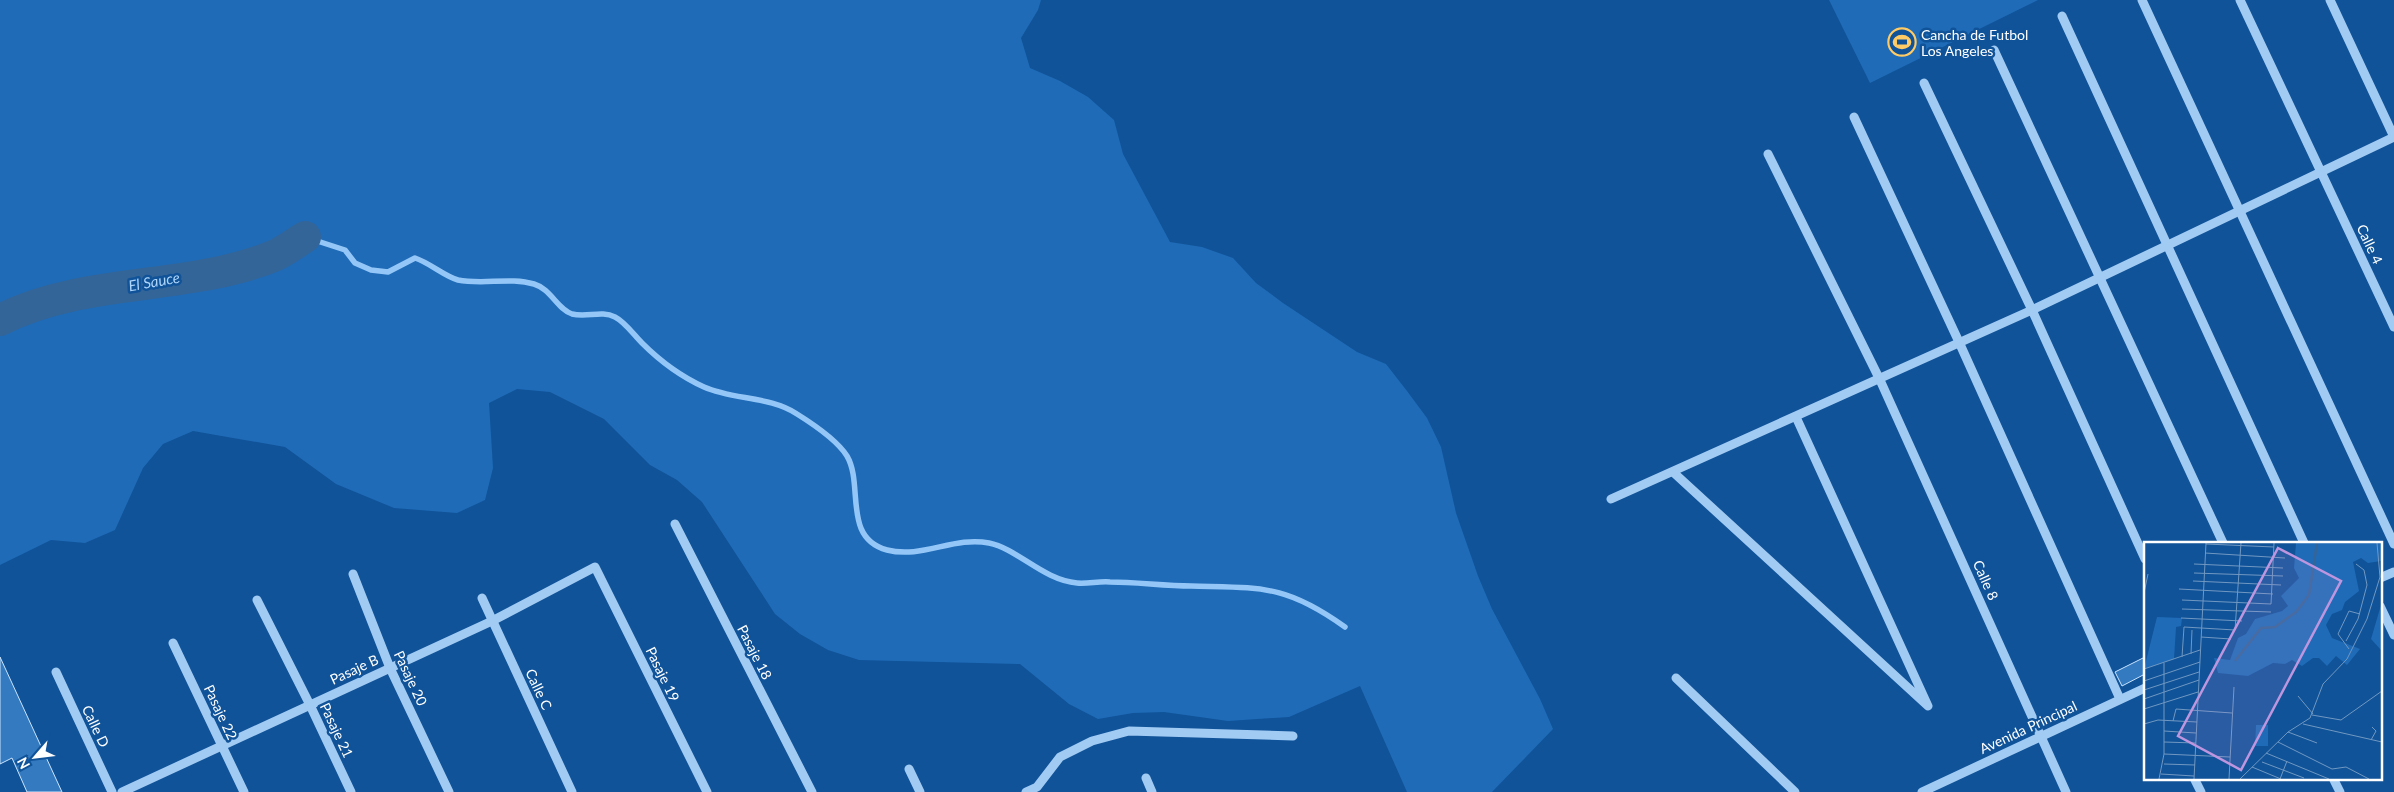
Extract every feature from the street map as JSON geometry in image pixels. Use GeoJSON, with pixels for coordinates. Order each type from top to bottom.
{"type":"FeatureCollection","features":[{"type":"Feature","properties":{"kind":"street"},"geometry":{"type":"LineString","coordinates":[[2142,0],[2394,544]]}},
{"type":"Feature","properties":{"kind":"street","name":"Calle 4"},"geometry":{"type":"LineString","coordinates":[[2240,0],[2394,326]]}},
{"type":"Feature","properties":{"kind":"street"},"geometry":{"type":"LineString","coordinates":[[1611,499],[1880,380],[2032,310],[2394,137],[2330,0]]}},
{"type":"Feature","properties":{"kind":"street"},"geometry":{"type":"LineString","coordinates":[[2062,16],[2304,542]]}},
{"type":"Feature","properties":{"kind":"street"},"geometry":{"type":"LineString","coordinates":[[1994,50],[2223,542]]}},
{"type":"Feature","properties":{"kind":"street"},"geometry":{"type":"LineString","coordinates":[[1924,83],[2032,310],[2144,557]]}},
{"type":"Feature","properties":{"kind":"street"},"geometry":{"type":"LineString","coordinates":[[1854,117],[1959,342],[2120,699]]}},
{"type":"Feature","properties":{"kind":"street","name":"Calle 8"},"geometry":{"type":"LineString","coordinates":[[1768,154],[1880,380],[2066,792]]}},
{"type":"Feature","properties":{"kind":"street"},"geometry":{"type":"LineString","coordinates":[[1673,472],[1928,706],[1796,417]]}},
{"type":"Feature","properties":{"kind":"street","name":"Pasaje 18"},"geometry":{"type":"LineString","coordinates":[[675,524],[812,792]]}},
{"type":"Feature","properties":{"kind":"street","name":"Pasaje B"},"geometry":{"type":"LineString","coordinates":[[122,792],[492,621],[595,567]]}},
{"type":"Feature","properties":{"kind":"street","name":"Pasaje 19"},"geometry":{"type":"LineString","coordinates":[[595,567],[707,792]]}},
{"type":"Feature","properties":{"kind":"street"},"geometry":{"type":"LineString","coordinates":[[2382,577],[2394,572]]}},
{"type":"Feature","properties":{"kind":"street","name":"Pasaje 20"},"geometry":{"type":"LineString","coordinates":[[353,574],[390,668],[449,792]]}},
{"type":"Feature","properties":{"kind":"street","name":"Calle C"},"geometry":{"type":"LineString","coordinates":[[482,598],[572,792]]}},
{"type":"Feature","properties":{"kind":"street","name":"Pasaje 21"},"geometry":{"type":"LineString","coordinates":[[257,600],[310,704],[351,792]]}},
{"type":"Feature","properties":{"kind":"street"},"geometry":{"type":"LineString","coordinates":[[2382,610],[2394,635]]}},
{"type":"Feature","properties":{"kind":"street","name":"Pasaje 22"},"geometry":{"type":"LineString","coordinates":[[173,643],[244,792]]}},
{"type":"Feature","properties":{"kind":"street","name":"Calle D"},"geometry":{"type":"LineString","coordinates":[[56,672],[112,792]]}},
{"type":"Feature","properties":{"kind":"street"},"geometry":{"type":"LineString","coordinates":[[1676,678],[1795,792]]}},
{"type":"Feature","properties":{"kind":"street","name":"Avenida Principal"},"geometry":{"type":"LineString","coordinates":[[1922,792],[2144,688]]}},
{"type":"Feature","properties":{"kind":"street"},"geometry":{"type":"LineString","coordinates":[[1026,792],[1038,789],[1060,757],[1092,741],[1129,731],[1293,736]]}},
{"type":"Feature","properties":{"kind":"street"},"geometry":{"type":"LineString","coordinates":[[909,769],[920,792]]}},
{"type":"Feature","properties":{"kind":"street"},"geometry":{"type":"LineString","coordinates":[[1146,778],[1152,792]]}},
{"type":"Feature","properties":{"kind":"street"},"geometry":{"type":"LineString","coordinates":[[2195,780],[2201,792]]}},
{"type":"Feature","properties":{"kind":"street"},"geometry":{"type":"LineString","coordinates":[[2334,780],[2340,792]]}},
{"type":"Feature","properties":{"kind":"shaded area"},"geometry":{"type":"Polygon","coordinates":[[[0,0],[1041,0],[1038,10],[1021,38],[1030,68],[1060,81],[1088,97],[1114,120],[1123,154],[1170,242],[1202,247],[1233,258],[1256,283],[1283,303],[1357,352],[1386,364],[1427,418],[1441,447],[1456,513],[1478,576],[1492,609],[1540,699],[1553,729],[1492,792],[1407,792],[1360,686],[1289,717],[1228,721],[1164,712],[1133,713],[1098,719],[1069,704],[1020,664],[859,660],[828,650],[800,634],[775,614],[702,502],[677,480],[650,465],[604,419],[550,392],[517,389],[489,403],[493,468],[485,500],[457,513],[394,508],[336,484],[285,447],[193,431],[163,444],[143,468],[115,530],[85,543],[51,540],[0,565],[0,0]]]}},
{"type":"Feature","properties":{"kind":"shaded area","name":"Cancha de Futbol Los Angeles"},"geometry":{"type":"Polygon","coordinates":[[[1829,0],[2038,0],[1870,83],[1829,0]]]}},
{"type":"Feature","properties":{"kind":"building"},"geometry":{"type":"Polygon","coordinates":[[[0,657],[62,792],[27,792],[12,758],[0,764],[0,657]]]}},
{"type":"Feature","properties":{"kind":"building"},"geometry":{"type":"Polygon","coordinates":[[[2144,658],[2144,675],[2122,686],[2115,672],[2144,658]]]}},
{"type":"Feature","properties":{"kind":"waterway"},"geometry":{"type":"LineString","coordinates":[[305,237],[345,250],[355,263],[371,270],[388,272],[415,258],[458,280],[477,282],[516,281],[534,284],[545,290],[562,308],[572,314],[604,314],[619,319],[656,356],[671,368],[704,387],[786,408],[824,433],[843,450],[852,468],[859,523],[864,534],[873,544],[887,550],[913,552],[963,542],[989,543],[1000,546],[1042,571],[1065,581],[1077,583],[1106,582],[1236,587],[1272,591],[1305,603],[1345,627]]}},
{"type":"Feature","properties":{"kind":"waterway","name":"El Sauce"},"geometry":{"type":"LineString","coordinates":[[0,320],[32,306],[66,297],[209,274],[243,266],[276,255],[305,237]]}},
{"type":"Feature","properties":{"kind":"place","name":"Cancha de Futbol Los Angeles"},"geometry":{"type":"Point","coordinates":[1902,42]}}]}
